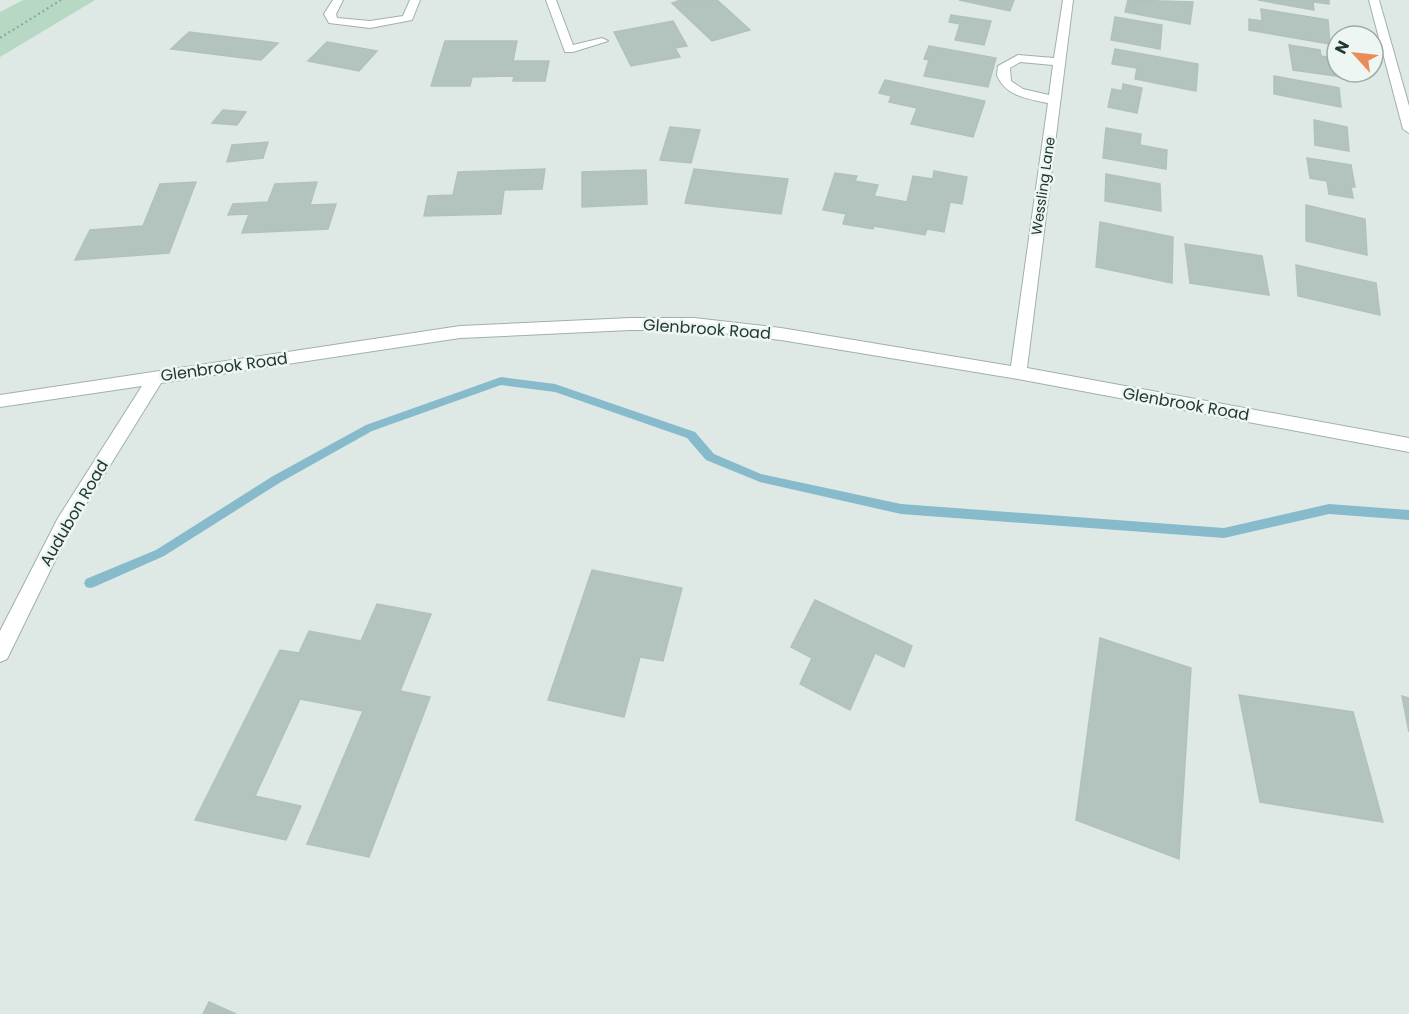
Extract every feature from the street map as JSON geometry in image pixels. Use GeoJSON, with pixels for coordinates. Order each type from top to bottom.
{"type":"FeatureCollection","features":[{"type":"Feature","properties":{"kind":"street"},"geometry":{"type":"LineString","coordinates":[[338,0],[330,14],[333,21],[353,24],[391,24],[408,18],[415,0]]}},
{"type":"Feature","properties":{"kind":"street"},"geometry":{"type":"LineString","coordinates":[[550,0],[568,50],[602,41]]}},
{"type":"Feature","properties":{"kind":"street","name":"Wessling Lane"},"geometry":{"type":"LineString","coordinates":[[1018,373],[1068,0]]}},
{"type":"Feature","properties":{"kind":"street"},"geometry":{"type":"LineString","coordinates":[[1374,0],[1409,129]]}},
{"type":"Feature","properties":{"kind":"street"},"geometry":{"type":"LineString","coordinates":[[1054,100],[1015,90],[1003,81],[1001,74],[1004,66],[1018,58],[1060,62]]}},
{"type":"Feature","properties":{"kind":"street","name":"Glenbrook Road"},"geometry":{"type":"LineString","coordinates":[[0,400],[460,332],[630,324],[694,324],[781,334],[1018,373],[1409,445]]}},
{"type":"Feature","properties":{"kind":"street","name":"Audubon Road"},"geometry":{"type":"LineString","coordinates":[[0,652],[64,524],[156,377]]}},
{"type":"Feature","properties":{"kind":"path"},"geometry":{"type":"LineString","coordinates":[[0,38],[61,0]]}},
{"type":"Feature","properties":{"kind":"green space"},"geometry":{"type":"Polygon","coordinates":[[[23,0],[95,0],[0,57],[0,12],[23,0]]]}},
{"type":"Feature","properties":{"kind":"building"},"geometry":{"type":"Polygon","coordinates":[[[681,0],[717,0],[750,30],[712,41],[672,3],[681,0]]]}},
{"type":"Feature","properties":{"kind":"building"},"geometry":{"type":"Polygon","coordinates":[[[959,0],[1014,0],[1010,11],[959,0]]]}},
{"type":"Feature","properties":{"kind":"building"},"geometry":{"type":"Polygon","coordinates":[[[1128,0],[1193,2],[1190,24],[1125,12],[1128,0]]]}},
{"type":"Feature","properties":{"kind":"building"},"geometry":{"type":"Polygon","coordinates":[[[1258,0],[1329,0],[1329,4],[1313,2],[1314,10],[1258,0]]]}},
{"type":"Feature","properties":{"kind":"building"},"geometry":{"type":"Polygon","coordinates":[[[1261,9],[1328,20],[1328,24],[1325,24],[1325,43],[1249,30],[1249,19],[1262,21],[1261,9]]]}},
{"type":"Feature","properties":{"kind":"building"},"geometry":{"type":"Polygon","coordinates":[[[951,15],[991,21],[984,45],[955,40],[960,24],[949,22],[951,15]]]}},
{"type":"Feature","properties":{"kind":"building"},"geometry":{"type":"Polygon","coordinates":[[[1115,17],[1162,25],[1160,49],[1111,40],[1115,17]]]}},
{"type":"Feature","properties":{"kind":"building"},"geometry":{"type":"Polygon","coordinates":[[[673,21],[687,46],[675,48],[680,57],[631,66],[614,32],[673,21]]]}},
{"type":"Feature","properties":{"kind":"building"},"geometry":{"type":"Polygon","coordinates":[[[189,32],[278,43],[261,60],[171,49],[189,32]]]}},
{"type":"Feature","properties":{"kind":"building"},"geometry":{"type":"Polygon","coordinates":[[[445,41],[517,41],[513,61],[549,61],[545,81],[513,81],[514,76],[472,77],[470,86],[431,86],[445,41]]]}},
{"type":"Feature","properties":{"kind":"building"},"geometry":{"type":"Polygon","coordinates":[[[327,42],[377,51],[359,71],[308,61],[327,42]]]}},
{"type":"Feature","properties":{"kind":"building"},"geometry":{"type":"Polygon","coordinates":[[[1289,45],[1320,50],[1321,56],[1325,57],[1325,74],[1293,70],[1289,45]]]}},
{"type":"Feature","properties":{"kind":"building"},"geometry":{"type":"Polygon","coordinates":[[[929,46],[996,58],[988,87],[924,76],[929,60],[924,59],[929,46]]]}},
{"type":"Feature","properties":{"kind":"building"},"geometry":{"type":"Polygon","coordinates":[[[1115,49],[1198,64],[1196,91],[1135,79],[1137,68],[1112,64],[1115,49]]]}},
{"type":"Feature","properties":{"kind":"building"},"geometry":{"type":"Polygon","coordinates":[[[1274,76],[1339,88],[1341,107],[1274,94],[1274,76]]]}},
{"type":"Feature","properties":{"kind":"building"},"geometry":{"type":"Polygon","coordinates":[[[885,80],[985,101],[973,137],[911,124],[917,108],[889,102],[891,96],[879,93],[885,80]]]}},
{"type":"Feature","properties":{"kind":"building"},"geometry":{"type":"Polygon","coordinates":[[[1123,84],[1142,88],[1137,113],[1108,107],[1112,89],[1122,91],[1123,84]]]}},
{"type":"Feature","properties":{"kind":"building"},"geometry":{"type":"Polygon","coordinates":[[[223,110],[246,112],[237,125],[212,123],[223,110]]]}},
{"type":"Feature","properties":{"kind":"building"},"geometry":{"type":"Polygon","coordinates":[[[1314,120],[1347,127],[1349,151],[1315,145],[1314,120]]]}},
{"type":"Feature","properties":{"kind":"building"},"geometry":{"type":"Polygon","coordinates":[[[670,127],[700,130],[691,163],[660,160],[670,127]]]}},
{"type":"Feature","properties":{"kind":"building"},"geometry":{"type":"Polygon","coordinates":[[[1106,128],[1141,134],[1140,145],[1167,150],[1166,169],[1103,158],[1106,128]]]}},
{"type":"Feature","properties":{"kind":"building"},"geometry":{"type":"Polygon","coordinates":[[[268,142],[263,158],[227,162],[232,145],[268,142]]]}},
{"type":"Feature","properties":{"kind":"building"},"geometry":{"type":"Polygon","coordinates":[[[1307,158],[1351,165],[1355,187],[1351,187],[1353,198],[1329,194],[1327,181],[1310,178],[1307,158]]]}},
{"type":"Feature","properties":{"kind":"building"},"geometry":{"type":"Polygon","coordinates":[[[545,169],[542,189],[504,190],[501,214],[424,216],[428,196],[453,195],[458,172],[545,169]]]}},
{"type":"Feature","properties":{"kind":"building"},"geometry":{"type":"Polygon","coordinates":[[[694,169],[788,179],[781,214],[685,203],[694,169]]]}},
{"type":"Feature","properties":{"kind":"building"},"geometry":{"type":"Polygon","coordinates":[[[646,170],[647,204],[582,207],[582,172],[646,170]]]}},
{"type":"Feature","properties":{"kind":"building"},"geometry":{"type":"Polygon","coordinates":[[[934,171],[967,177],[962,204],[950,202],[944,232],[927,229],[925,235],[874,226],[873,229],[843,224],[846,214],[823,210],[835,173],[857,176],[855,181],[878,185],[874,196],[907,202],[913,176],[933,179],[934,171]]]}},
{"type":"Feature","properties":{"kind":"building"},"geometry":{"type":"Polygon","coordinates":[[[1106,174],[1160,184],[1161,211],[1105,201],[1106,174]]]}},
{"type":"Feature","properties":{"kind":"building"},"geometry":{"type":"Polygon","coordinates":[[[196,182],[169,253],[75,260],[90,230],[143,226],[160,184],[196,182]]]}},
{"type":"Feature","properties":{"kind":"building"},"geometry":{"type":"Polygon","coordinates":[[[317,182],[310,205],[336,204],[328,229],[242,233],[249,214],[228,215],[233,204],[268,202],[275,184],[317,182]]]}},
{"type":"Feature","properties":{"kind":"building"},"geometry":{"type":"Polygon","coordinates":[[[1306,205],[1365,219],[1367,255],[1306,241],[1306,205]]]}},
{"type":"Feature","properties":{"kind":"building"},"geometry":{"type":"Polygon","coordinates":[[[1100,222],[1173,237],[1172,283],[1096,267],[1100,222]]]}},
{"type":"Feature","properties":{"kind":"building"},"geometry":{"type":"Polygon","coordinates":[[[1185,244],[1262,256],[1269,295],[1190,283],[1185,244]]]}},
{"type":"Feature","properties":{"kind":"building"},"geometry":{"type":"Polygon","coordinates":[[[1296,265],[1376,283],[1380,315],[1298,296],[1296,265]]]}},
{"type":"Feature","properties":{"kind":"building"},"geometry":{"type":"Polygon","coordinates":[[[592,570],[682,588],[663,661],[640,657],[624,717],[548,700],[592,570]]]}},
{"type":"Feature","properties":{"kind":"building"},"geometry":{"type":"Polygon","coordinates":[[[815,600],[912,646],[904,667],[875,653],[850,710],[800,684],[812,658],[791,647],[815,600]]]}},
{"type":"Feature","properties":{"kind":"building"},"geometry":{"type":"Polygon","coordinates":[[[377,604],[431,614],[400,691],[430,697],[369,857],[307,844],[363,711],[300,699],[255,796],[301,806],[286,840],[195,820],[280,650],[299,653],[309,631],[361,641],[377,604]]]}},
{"type":"Feature","properties":{"kind":"building"},"geometry":{"type":"Polygon","coordinates":[[[1100,638],[1191,668],[1179,859],[1076,820],[1100,638]]]}},
{"type":"Feature","properties":{"kind":"building"},"geometry":{"type":"Polygon","coordinates":[[[1239,695],[1353,712],[1383,822],[1260,802],[1239,695]]]}},
{"type":"Feature","properties":{"kind":"building"},"geometry":{"type":"Polygon","coordinates":[[[1402,696],[1409,698],[1409,732],[1402,696]]]}},
{"type":"Feature","properties":{"kind":"building"},"geometry":{"type":"Polygon","coordinates":[[[209,1002],[236,1014],[203,1014],[209,1002]]]}},
{"type":"Feature","properties":{"kind":"waterway"},"geometry":{"type":"LineString","coordinates":[[90,583],[160,553],[277,479],[369,428],[501,381],[555,388],[691,435],[710,457],[760,478],[901,509],[1224,533],[1329,509],[1409,515]]}}]}
